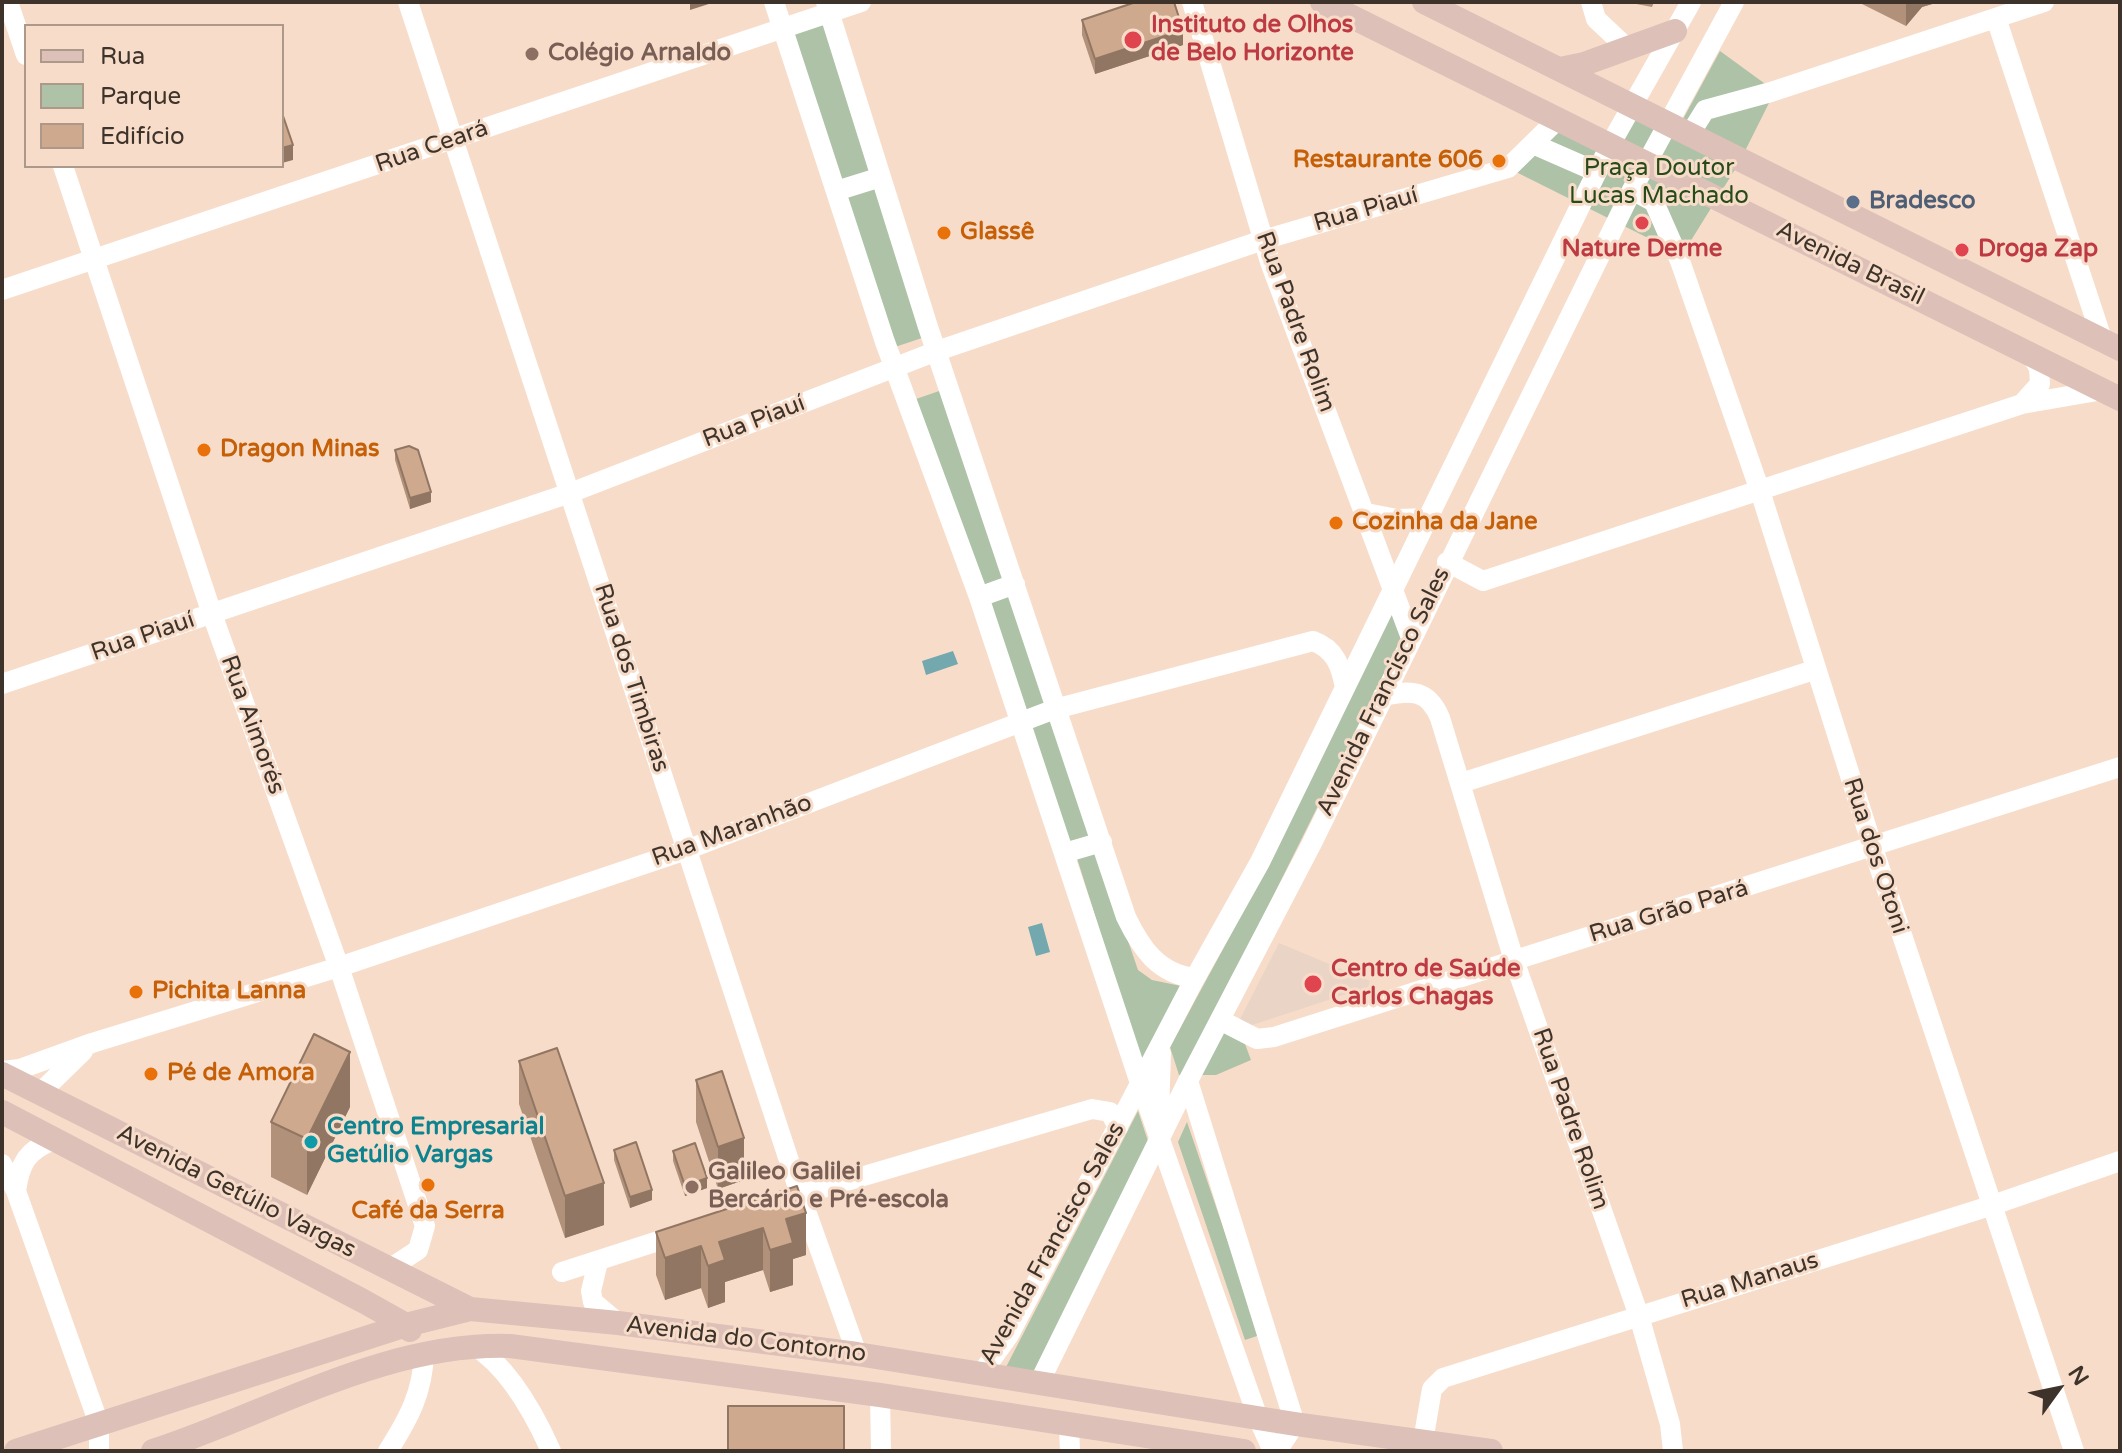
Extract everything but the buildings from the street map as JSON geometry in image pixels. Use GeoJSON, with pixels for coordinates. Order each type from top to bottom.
{"type":"FeatureCollection","features":[{"type":"Feature","properties":{"kind":"main road","name":"Avenida Brasil"},"geometry":{"type":"LineString","coordinates":[[1322,2],[2112,394]]}},
{"type":"Feature","properties":{"kind":"main road","name":"Avenida Brasil"},"geometry":{"type":"LineString","coordinates":[[1424,2],[2111,346]]}},
{"type":"Feature","properties":{"kind":"main road"},"geometry":{"type":"LineString","coordinates":[[1560,69],[1675,31]]}},
{"type":"Feature","properties":{"kind":"main road","name":"Avenida Getúlio Vargas"},"geometry":{"type":"LineString","coordinates":[[2,1073],[470,1309]]}},
{"type":"Feature","properties":{"kind":"main road"},"geometry":{"type":"LineString","coordinates":[[40,1093],[36,1112],[54,1140]]}},
{"type":"Feature","properties":{"kind":"main road","name":"Avenida Getúlio Vargas"},"geometry":{"type":"LineString","coordinates":[[2,1112],[406,1325],[424,1353]]}},
{"type":"Feature","properties":{"kind":"main road","name":"Avenida do Contorno"},"geometry":{"type":"LineString","coordinates":[[16,1451],[406,1325],[470,1309],[618,1323],[857,1354],[1295,1424],[1491,1451]]}},
{"type":"Feature","properties":{"kind":"main road","name":"Avenida do Contorno"},"geometry":{"type":"LineString","coordinates":[[159,1450],[424,1353],[473,1345],[523,1348],[890,1397],[1244,1451]]}},
{"type":"Feature","properties":{"kind":"main road"},"geometry":{"type":"LineString","coordinates":[[890,1397],[947,1396],[1009,1404],[1030,1396],[1039,1383]]}},
{"type":"Feature","properties":{"kind":"street"},"geometry":{"type":"LineString","coordinates":[[8,2],[24,49]]}},
{"type":"Feature","properties":{"kind":"street","name":"Rua dos Timbiras"},"geometry":{"type":"LineString","coordinates":[[408,2],[800,1194],[857,1354]]}},
{"type":"Feature","properties":{"kind":"street"},"geometry":{"type":"LineString","coordinates":[[774,2],[894,368],[1022,721],[1140,1083],[1258,1418],[1275,1451],[1295,1424],[1188,1081]]}},
{"type":"Feature","properties":{"kind":"street","name":"Rua Ceará"},"geometry":{"type":"LineString","coordinates":[[2,290],[783,28],[800,12],[861,2]]}},
{"type":"Feature","properties":{"kind":"street","name":"Rua Padre Rolim"},"geometry":{"type":"LineString","coordinates":[[1192,2],[1263,240],[1411,638]]}},
{"type":"Feature","properties":{"kind":"street","name":"Avenida Francisco Sales"},"geometry":{"type":"LineString","coordinates":[[981,1374],[1009,1335],[1195,978],[1260,862],[1610,145],[1691,2]]}},
{"type":"Feature","properties":{"kind":"street","name":"Avenida Francisco Sales"},"geometry":{"type":"LineString","coordinates":[[1039,1383],[1188,1081],[1292,880],[1632,190],[1657,168],[1680,128],[1683,98],[1734,2]]}},
{"type":"Feature","properties":{"kind":"street"},"geometry":{"type":"LineString","coordinates":[[1680,128],[1705,110],[1771,92],[2044,2]]}},
{"type":"Feature","properties":{"kind":"street"},"geometry":{"type":"LineString","coordinates":[[828,8],[1055,709],[1136,936],[1163,968],[1179,976],[1195,978]]}},
{"type":"Feature","properties":{"kind":"street"},"geometry":{"type":"LineString","coordinates":[[1593,11],[1628,49]]}},
{"type":"Feature","properties":{"kind":"street"},"geometry":{"type":"LineString","coordinates":[[1996,18],[2111,346]]}},
{"type":"Feature","properties":{"kind":"street"},"geometry":{"type":"LineString","coordinates":[[1683,98],[1705,110]]}},
{"type":"Feature","properties":{"kind":"street"},"geometry":{"type":"LineString","coordinates":[[1557,120],[1533,144],[1597,172]]}},
{"type":"Feature","properties":{"kind":"street","name":"Rua Piauí"},"geometry":{"type":"LineString","coordinates":[[2,684],[570,493],[937,351],[1263,240],[1508,168],[1533,144]]}},
{"type":"Feature","properties":{"kind":"street","name":"Rua Aimorés"},"geometry":{"type":"LineString","coordinates":[[64,168],[212,614],[339,967],[425,1226],[418,1250],[389,1269]]}},
{"type":"Feature","properties":{"kind":"street"},"geometry":{"type":"LineString","coordinates":[[1632,190],[1654,202],[1657,168]]}},
{"type":"Feature","properties":{"kind":"street"},"geometry":{"type":"LineString","coordinates":[[836,191],[881,177]]}},
{"type":"Feature","properties":{"kind":"street","name":"Rua dos Otoni"},"geometry":{"type":"LineString","coordinates":[[1654,202],[1680,261],[1760,491],[1814,670],[2074,1451]]}},
{"type":"Feature","properties":{"kind":"street"},"geometry":{"type":"LineString","coordinates":[[2022,404],[2040,384],[2039,368],[2030,353]]}},
{"type":"Feature","properties":{"kind":"street"},"geometry":{"type":"LineString","coordinates":[[1447,562],[1483,581],[2022,404],[2112,394]]}},
{"type":"Feature","properties":{"kind":"street"},"geometry":{"type":"LineString","coordinates":[[1366,513],[1397,519],[1429,518]]}},
{"type":"Feature","properties":{"kind":"street"},"geometry":{"type":"LineString","coordinates":[[979,597],[1015,584]]}},
{"type":"Feature","properties":{"kind":"street","name":"Rua Maranhão"},"geometry":{"type":"LineString","coordinates":[[2,1073],[339,967],[686,850],[1055,709],[1313,641],[1324,645],[1333,655],[1342,669],[1345,688]]}},
{"type":"Feature","properties":{"kind":"street"},"geometry":{"type":"LineString","coordinates":[[1461,783],[1814,670]]}},
{"type":"Feature","properties":{"kind":"street","name":"Rua Padre Rolim"},"geometry":{"type":"LineString","coordinates":[[1383,696],[1405,691],[1427,697],[1440,718],[1514,960],[1639,1316],[1670,1424],[1673,1451]]}},
{"type":"Feature","properties":{"kind":"street","name":"Rua Grão Pará"},"geometry":{"type":"LineString","coordinates":[[1220,1020],[1257,1039],[1274,1037],[2120,767]]}},
{"type":"Feature","properties":{"kind":"street"},"geometry":{"type":"LineString","coordinates":[[1064,853],[1102,842]]}},
{"type":"Feature","properties":{"kind":"street"},"geometry":{"type":"LineString","coordinates":[[1260,862],[1292,880]]}},
{"type":"Feature","properties":{"kind":"street"},"geometry":{"type":"LineString","coordinates":[[1160,1140],[1158,1077],[1165,1036]]}},
{"type":"Feature","properties":{"kind":"street","name":"Rua Maranhão"},"geometry":{"type":"LineString","coordinates":[[40,1093],[92,1043]]}},
{"type":"Feature","properties":{"kind":"street"},"geometry":{"type":"LineString","coordinates":[[771,1203],[1092,1109],[1110,1112],[1118,1127]]}},
{"type":"Feature","properties":{"kind":"street"},"geometry":{"type":"LineString","coordinates":[[16,1191],[19,1170],[27,1155],[54,1140]]}},
{"type":"Feature","properties":{"kind":"street","name":"Rua Manaus"},"geometry":{"type":"LineString","coordinates":[[1423,1441],[1432,1389],[1443,1378],[1990,1206],[2120,1161]]}},
{"type":"Feature","properties":{"kind":"street"},"geometry":{"type":"LineString","coordinates":[[2,1164],[16,1191],[99,1424],[99,1451]]}},
{"type":"Feature","properties":{"kind":"street"},"geometry":{"type":"LineString","coordinates":[[562,1272],[699,1228]]}},
{"type":"Feature","properties":{"kind":"street"},"geometry":{"type":"LineString","coordinates":[[598,1262],[591,1291],[593,1302],[618,1323]]}},
{"type":"Feature","properties":{"kind":"street"},"geometry":{"type":"LineString","coordinates":[[473,1345],[488,1354],[517,1391],[551,1451]]}},
{"type":"Feature","properties":{"kind":"street"},"geometry":{"type":"LineString","coordinates":[[517,1391],[523,1348]]}},
{"type":"Feature","properties":{"kind":"street"},"geometry":{"type":"LineString","coordinates":[[388,1451],[414,1410],[423,1380],[424,1353]]}},
{"type":"Feature","properties":{"kind":"street"},"geometry":{"type":"LineString","coordinates":[[1242,1370],[1275,1361]]}},
{"type":"Feature","properties":{"kind":"street"},"geometry":{"type":"LineString","coordinates":[[881,1451],[890,1397]]}},
{"type":"Feature","properties":{"kind":"street"},"geometry":{"type":"LineString","coordinates":[[1069,1426],[1070,1451]]}},
{"type":"Feature","properties":{"kind":"shaded area","name":"Centro de Saúde Carlos Chagas"},"geometry":{"type":"Polygon","coordinates":[[[1279,943],[1370,981],[1368,987],[1243,1028],[1238,1023],[1279,943]]]}},
{"type":"Feature","properties":{"kind":"green space"},"geometry":{"type":"Polygon","coordinates":[[[823,22],[873,173],[840,185],[791,33],[823,22]]]}},
{"type":"Feature","properties":{"kind":"green space","name":"Praça Doutor Lucas Machado"},"geometry":{"type":"Polygon","coordinates":[[[1720,51],[1775,91],[1739,163],[1682,255],[1508,168],[1548,112],[1612,144],[1636,110],[1676,132],[1720,51]]]}},
{"type":"Feature","properties":{"kind":"green space"},"geometry":{"type":"Polygon","coordinates":[[[877,183],[925,337],[895,347],[843,195],[877,183]]]}},
{"type":"Feature","properties":{"kind":"green space"},"geometry":{"type":"Polygon","coordinates":[[[942,390],[1007,579],[983,587],[916,399],[942,390]]]}},
{"type":"Feature","properties":{"kind":"green space"},"geometry":{"type":"Polygon","coordinates":[[[1011,591],[1047,705],[1025,714],[986,600],[1011,591]]]}},
{"type":"Feature","properties":{"kind":"green space"},"geometry":{"type":"Polygon","coordinates":[[[1392,607],[1402,637],[1209,1025],[1245,1044],[1251,1060],[1216,1075],[1179,1075],[1170,1047],[1262,877],[1392,607]]]}},
{"type":"Feature","properties":{"kind":"green space"},"geometry":{"type":"Polygon","coordinates":[[[1052,716],[1093,834],[1068,843],[1027,725],[1052,716]]]}},
{"type":"Feature","properties":{"kind":"green space"},"geometry":{"type":"Polygon","coordinates":[[[1097,850],[1138,970],[1152,980],[1181,986],[1141,1062],[1076,855],[1097,850]]]}},
{"type":"Feature","properties":{"kind":"green space"},"geometry":{"type":"Polygon","coordinates":[[[1138,1111],[1149,1144],[1033,1373],[1004,1371],[1138,1111]]]}},
{"type":"Feature","properties":{"kind":"green space"},"geometry":{"type":"Polygon","coordinates":[[[1187,1122],[1260,1335],[1245,1340],[1178,1142],[1187,1122]]]}},
{"type":"Feature","properties":{"kind":"water"},"geometry":{"type":"Polygon","coordinates":[[[953,651],[958,664],[926,675],[922,661],[953,651]]]}},
{"type":"Feature","properties":{"kind":"water"},"geometry":{"type":"Polygon","coordinates":[[[1042,923],[1050,952],[1036,956],[1028,927],[1042,923]]]}},
{"type":"Feature","properties":{"kind":"place","name":"Instituto de Olhos de Belo Horizonte"},"geometry":{"type":"Point","coordinates":[1133,40]}},
{"type":"Feature","properties":{"kind":"place","name":"Colégio Arnaldo"},"geometry":{"type":"Point","coordinates":[532,54]}},
{"type":"Feature","properties":{"kind":"place","name":"Restaurante 606"},"geometry":{"type":"Point","coordinates":[1499,161]}},
{"type":"Feature","properties":{"kind":"place","name":"Bradesco"},"geometry":{"type":"Point","coordinates":[1853,202]}},
{"type":"Feature","properties":{"kind":"place","name":"Nature Derme"},"geometry":{"type":"Point","coordinates":[1642,223]}},
{"type":"Feature","properties":{"kind":"place","name":"Glassê"},"geometry":{"type":"Point","coordinates":[944,233]}},
{"type":"Feature","properties":{"kind":"place","name":"Droga Zap"},"geometry":{"type":"Point","coordinates":[1962,250]}},
{"type":"Feature","properties":{"kind":"place","name":"Dragon Minas"},"geometry":{"type":"Point","coordinates":[204,450]}},
{"type":"Feature","properties":{"kind":"place","name":"Cozinha da Jane"},"geometry":{"type":"Point","coordinates":[1336,523]}},
{"type":"Feature","properties":{"kind":"place","name":"Centro de Saúde Carlos Chagas"},"geometry":{"type":"Point","coordinates":[1313,984]}},
{"type":"Feature","properties":{"kind":"place","name":"Pichita Lanna"},"geometry":{"type":"Point","coordinates":[136,992]}},
{"type":"Feature","properties":{"kind":"place","name":"Pé de Amora"},"geometry":{"type":"Point","coordinates":[151,1074]}},
{"type":"Feature","properties":{"kind":"place","name":"Centro Empresarial Getúlio Vargas"},"geometry":{"type":"Point","coordinates":[311,1142]}},
{"type":"Feature","properties":{"kind":"place","name":"Café da Serra"},"geometry":{"type":"Point","coordinates":[428,1185]}},
{"type":"Feature","properties":{"kind":"place","name":"Galileo Galilei Bercário e Pré-escola"},"geometry":{"type":"Point","coordinates":[692,1187]}}]}
